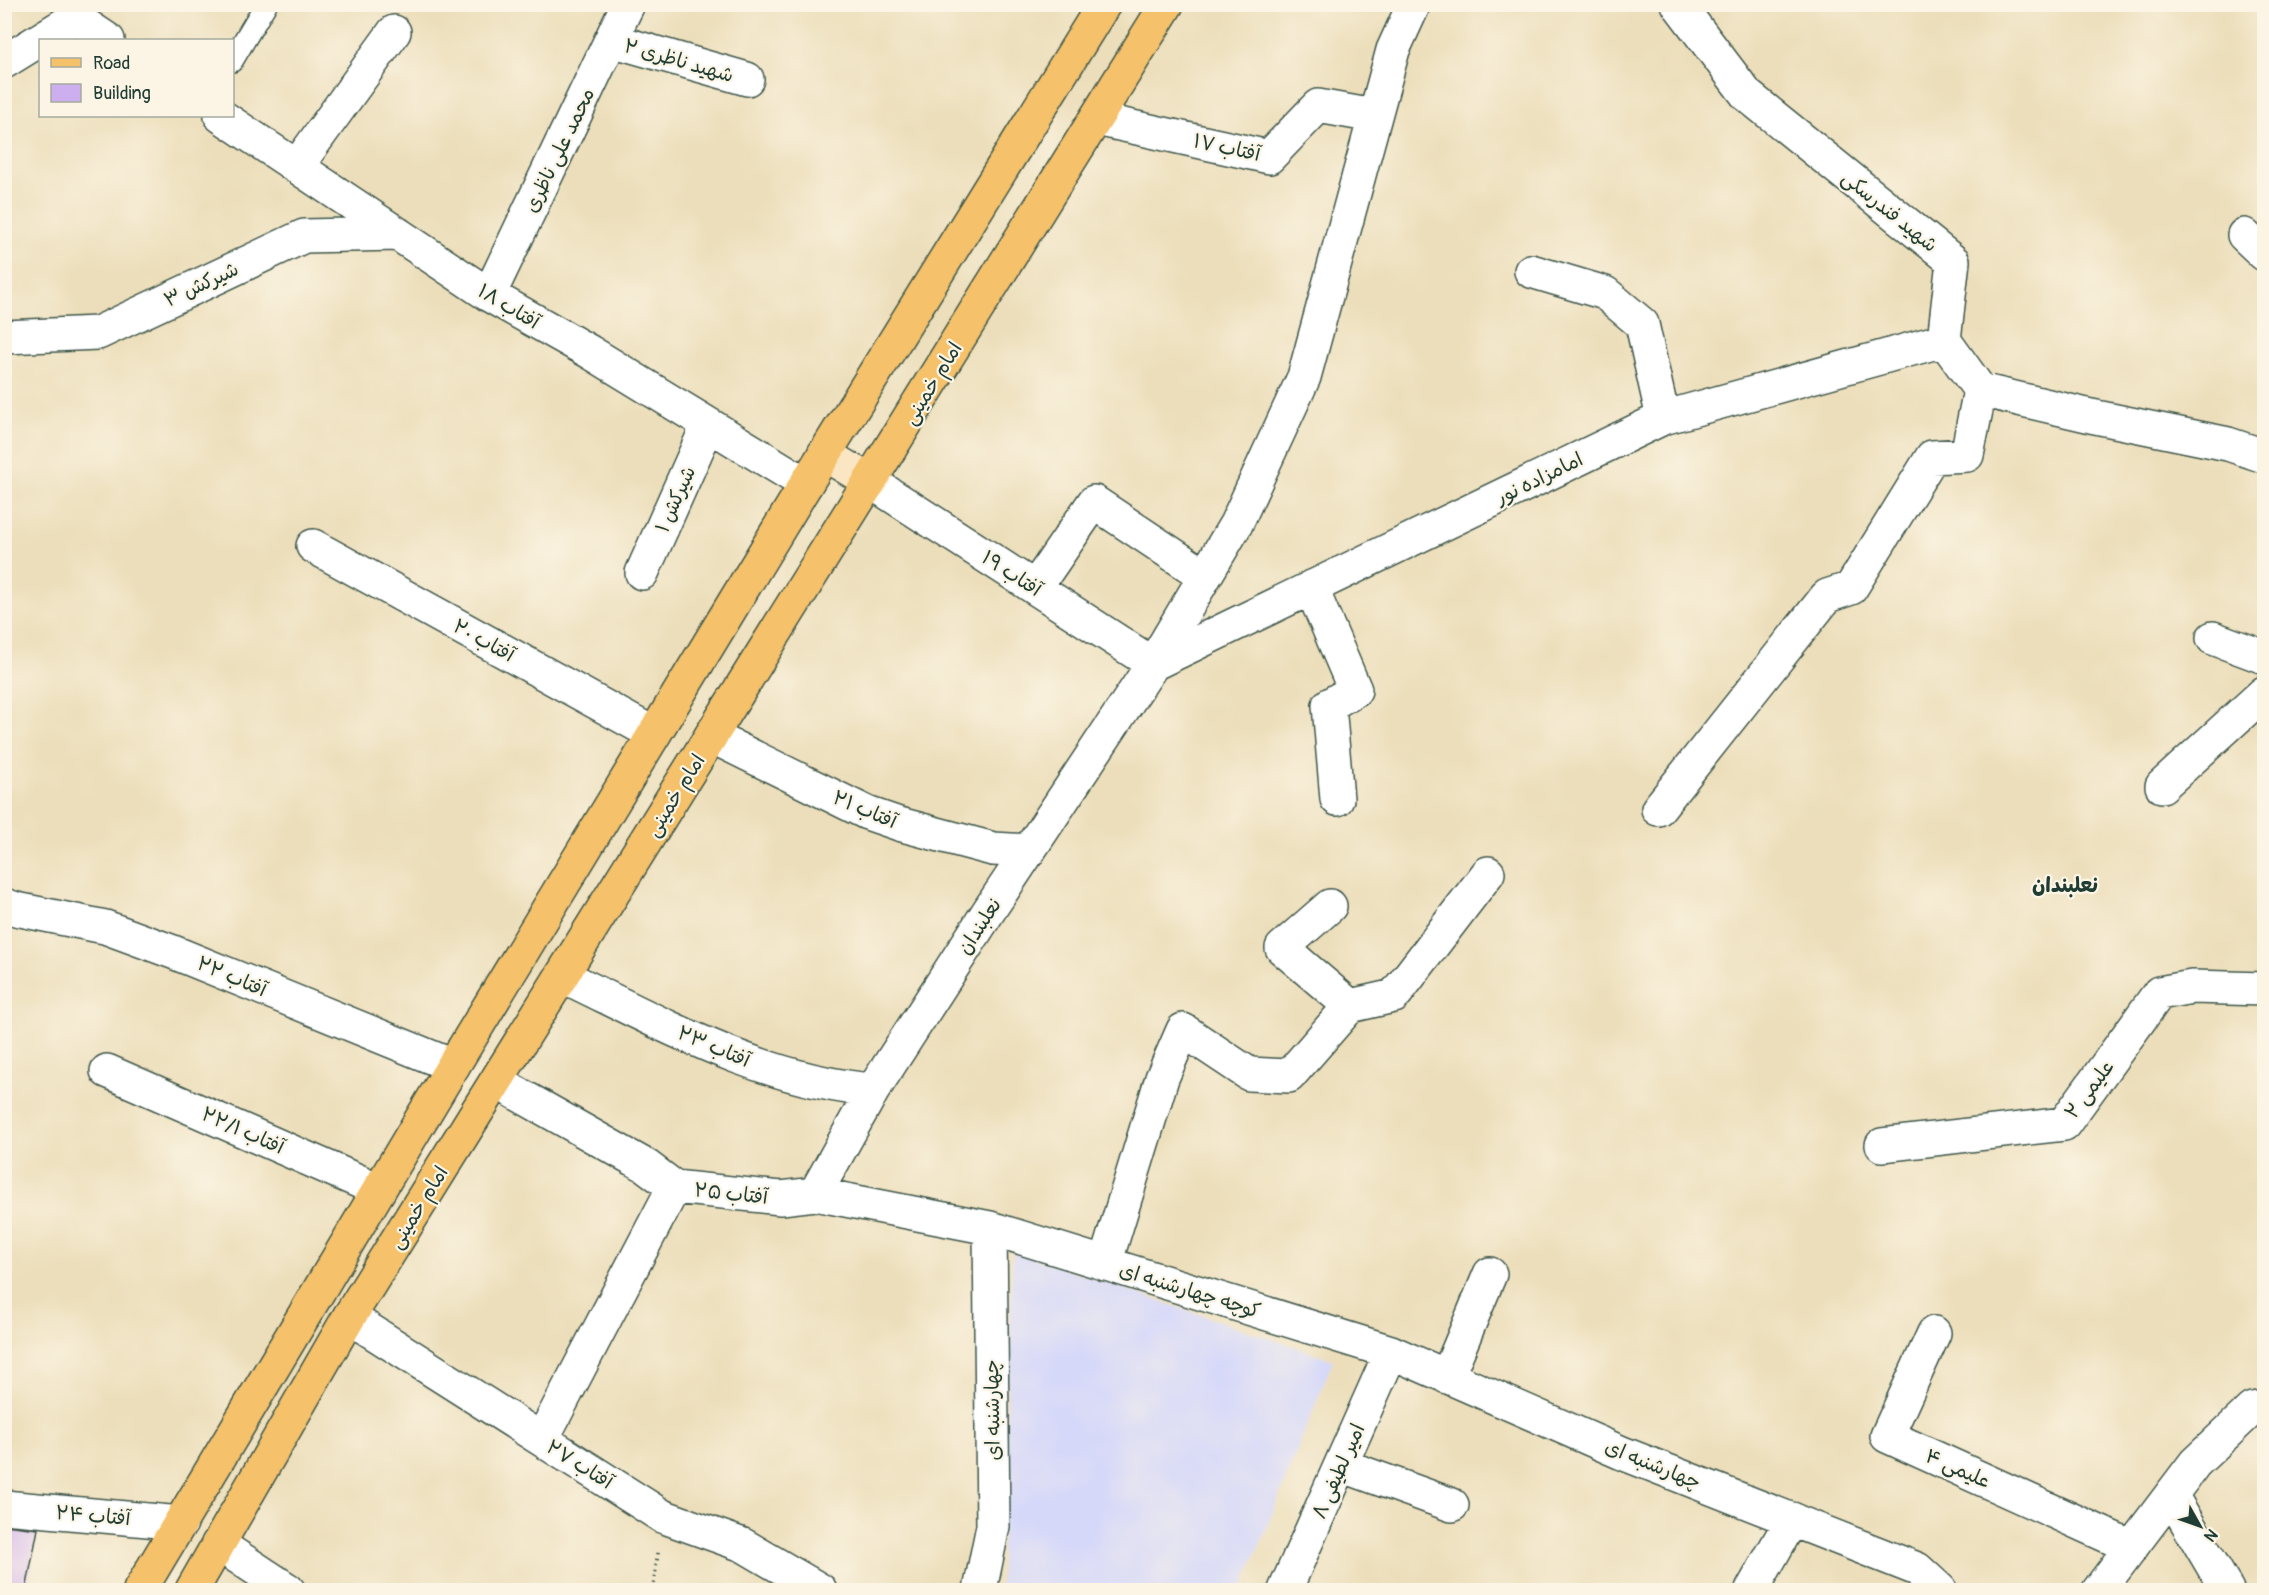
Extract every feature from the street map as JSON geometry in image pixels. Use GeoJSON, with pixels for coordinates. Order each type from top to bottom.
{"type":"FeatureCollection","features":[{"type":"Feature","properties":{"kind":"main road","name":"امام خمینی"},"geometry":{"type":"LineString","coordinates":[[140,1590],[453,1066],[824,454],[1104,4]]}},
{"type":"Feature","properties":{"kind":"main road","name":"امام خمینی"},"geometry":{"type":"LineString","coordinates":[[192,1590],[349,1317],[1167,4]]}},
{"type":"Feature","properties":{"kind":"main road"},"geometry":{"type":"LineString","coordinates":[[824,454],[871,482]]}},
{"type":"Feature","properties":{"kind":"street","name":"محمد علی ناظری"},"geometry":{"type":"LineString","coordinates":[[489,295],[628,4]]}},
{"type":"Feature","properties":{"kind":"street","name":"نعلبندان"},"geometry":{"type":"LineString","coordinates":[[815,1194],[873,1090],[1153,664],[1236,524],[1304,377],[1393,50],[1414,4]]}},
{"type":"Feature","properties":{"kind":"street","name":"شهید فندرسکی"},"geometry":{"type":"LineString","coordinates":[[1678,4],[1747,95],[1953,261],[1944,340]]}},
{"type":"Feature","properties":{"kind":"street"},"geometry":{"type":"LineString","coordinates":[[4,62],[78,11],[107,39]]}},
{"type":"Feature","properties":{"kind":"street"},"geometry":{"type":"LineString","coordinates":[[297,166],[394,32]]}},
{"type":"Feature","properties":{"kind":"street","name":"۲ شهید ناظری"},"geometry":{"type":"LineString","coordinates":[[611,40],[747,80]]}},
{"type":"Feature","properties":{"kind":"street","name":"۱۷ آفتاب"},"geometry":{"type":"LineString","coordinates":[[1096,119],[1269,157],[1318,106],[1374,116]]}},
{"type":"Feature","properties":{"kind":"street","name":"آفتاب ۱۸"},"geometry":{"type":"LineString","coordinates":[[223,117],[489,295],[590,352],[806,484]]}},
{"type":"Feature","properties":{"kind":"street","name":"۳ شیرکش"},"geometry":{"type":"LineString","coordinates":[[4,337],[98,333],[304,236],[398,234]]}},
{"type":"Feature","properties":{"kind":"street"},"geometry":{"type":"LineString","coordinates":[[1531,271],[1605,293],[1642,324],[1663,418]]}},
{"type":"Feature","properties":{"kind":"street"},"geometry":{"type":"LineString","coordinates":[[1944,340],[1980,390],[2228,444],[2265,456]]}},
{"type":"Feature","properties":{"kind":"street","name":"امامزاده نور"},"geometry":{"type":"LineString","coordinates":[[1153,664],[1663,418],[1944,340]]}},
{"type":"Feature","properties":{"kind":"street"},"geometry":{"type":"LineString","coordinates":[[1658,809],[1827,596],[1851,588],[1932,457],[1967,454],[1980,390]]}},
{"type":"Feature","properties":{"kind":"street","name":"شیرکش ۱"},"geometry":{"type":"LineString","coordinates":[[642,573],[708,425]]}},
{"type":"Feature","properties":{"kind":"street","name":"۱۹ آفتاب"},"geometry":{"type":"LineString","coordinates":[[871,482],[1153,664]]}},
{"type":"Feature","properties":{"kind":"street"},"geometry":{"type":"LineString","coordinates":[[1035,588],[1094,502],[1205,576]]}},
{"type":"Feature","properties":{"kind":"street","name":"۲۰ آفتاب"},"geometry":{"type":"LineString","coordinates":[[313,546],[654,734]]}},
{"type":"Feature","properties":{"kind":"street"},"geometry":{"type":"LineString","coordinates":[[1311,588],[1355,690],[1329,705],[1337,799]]}},
{"type":"Feature","properties":{"kind":"street"},"geometry":{"type":"LineString","coordinates":[[2212,638],[2265,657]]}},
{"type":"Feature","properties":{"kind":"street"},"geometry":{"type":"LineString","coordinates":[[2162,786],[2265,693]]}},
{"type":"Feature","properties":{"kind":"street","name":"آفتاب ۲۱"},"geometry":{"type":"LineString","coordinates":[[711,736],[867,813],[993,849],[1029,851]]}},
{"type":"Feature","properties":{"kind":"street"},"geometry":{"type":"LineString","coordinates":[[1106,1264],[1162,1078],[1183,1030],[1249,1074],[1289,1076],[1350,1006],[1394,996],[1488,873]]}},
{"type":"Feature","properties":{"kind":"street"},"geometry":{"type":"LineString","coordinates":[[1330,906],[1282,948],[1350,1006]]}},
{"type":"Feature","properties":{"kind":"street","name":"آفتاب ۲۲"},"geometry":{"type":"LineString","coordinates":[[8,915],[105,927],[173,952],[453,1066]]}},
{"type":"Feature","properties":{"kind":"street","name":"آفتاب ۲۳"},"geometry":{"type":"LineString","coordinates":[[563,976],[721,1051],[752,1063],[846,1088],[873,1090]]}},
{"type":"Feature","properties":{"kind":"street","name":"۲ علیمی"},"geometry":{"type":"LineString","coordinates":[[1882,1145],[2064,1124],[2159,993],[2192,987],[2265,989]]}},
{"type":"Feature","properties":{"kind":"street","name":"آفتاب ۲۲/۱"},"geometry":{"type":"LineString","coordinates":[[107,1071],[379,1190]]}},
{"type":"Feature","properties":{"kind":"street","name":"آفتاب ۲۵"},"geometry":{"type":"LineString","coordinates":[[497,1082],[646,1166],[674,1186],[781,1198],[815,1194],[990,1228]]}},
{"type":"Feature","properties":{"kind":"street"},"geometry":{"type":"LineString","coordinates":[[542,1439],[674,1186]]}},
{"type":"Feature","properties":{"kind":"street","name":"کوچه چهارشنبه ای"},"geometry":{"type":"LineString","coordinates":[[990,1228],[1391,1352]]}},
{"type":"Feature","properties":{"kind":"street","name":"چهارشنبه ای"},"geometry":{"type":"LineString","coordinates":[[980,1590],[993,1526],[990,1228]]}},
{"type":"Feature","properties":{"kind":"street"},"geometry":{"type":"LineString","coordinates":[[1447,1377],[1490,1274]]}},
{"type":"Feature","properties":{"kind":"street","name":"آفتاب ۲۷"},"geometry":{"type":"LineString","coordinates":[[349,1317],[662,1516],[743,1545],[820,1590]]}},
{"type":"Feature","properties":{"kind":"street","name":"۴ علیمی"},"geometry":{"type":"LineString","coordinates":[[1934,1333],[1887,1436],[2132,1547]]}},
{"type":"Feature","properties":{"kind":"street","name":"چهارشنبه ای"},"geometry":{"type":"LineString","coordinates":[[1391,1352],[1622,1453],[1792,1520],[1929,1580]]}},
{"type":"Feature","properties":{"kind":"street","name":"۸ امیر لطیفی"},"geometry":{"type":"LineString","coordinates":[[1285,1590],[1391,1352]]}},
{"type":"Feature","properties":{"kind":"street"},"geometry":{"type":"LineString","coordinates":[[2099,1590],[2195,1463],[2252,1409],[2265,1407]]}},
{"type":"Feature","properties":{"kind":"street"},"geometry":{"type":"LineString","coordinates":[[1341,1465],[1452,1506]]}},
{"type":"Feature","properties":{"kind":"street"},"geometry":{"type":"LineString","coordinates":[[2171,1495],[2227,1590]]}},
{"type":"Feature","properties":{"kind":"street","name":"آفتاب ۲۴"},"geometry":{"type":"LineString","coordinates":[[4,1507],[181,1523]]}},
{"type":"Feature","properties":{"kind":"street"},"geometry":{"type":"LineString","coordinates":[[1752,1590],[1792,1520]]}},
{"type":"Feature","properties":{"kind":"street"},"geometry":{"type":"LineString","coordinates":[[218,1544],[288,1590]]}},
{"type":"Feature","properties":{"kind":"lane"},"geometry":{"type":"LineString","coordinates":[[234,58],[266,4]]}},
{"type":"Feature","properties":{"kind":"shaded area"},"geometry":{"type":"Polygon","coordinates":[[[1013,1251],[1333,1360],[1242,1590],[1000,1590],[1013,1251]]]}},
{"type":"Feature","properties":{"kind":"building"},"geometry":{"type":"Polygon","coordinates":[[[4,1525],[38,1529],[26,1590],[4,1590],[4,1525]]]}},
{"type":"Feature","properties":{"kind":"district","name":"نعلبندان"},"geometry":{"type":"Point","coordinates":[2065,885]}}]}
